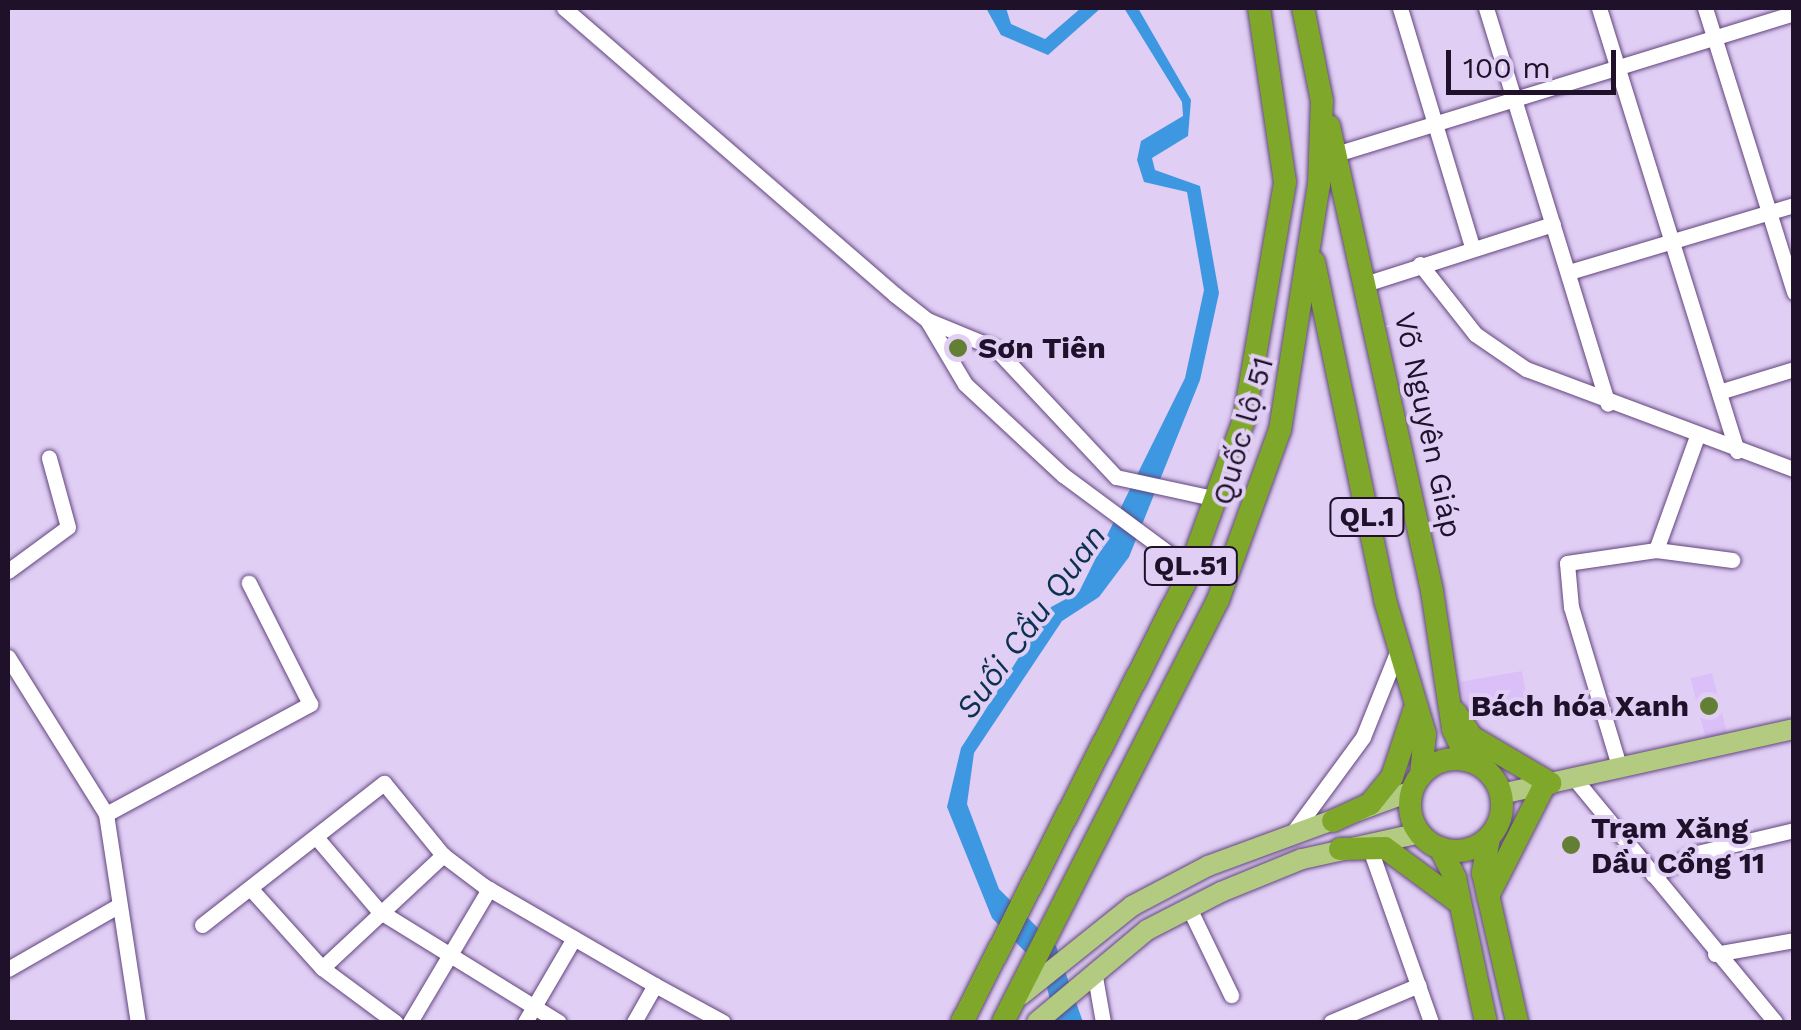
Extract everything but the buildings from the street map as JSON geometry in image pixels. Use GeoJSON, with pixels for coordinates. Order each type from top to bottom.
{"type":"FeatureCollection","features":[{"type":"Feature","properties":{"kind":"highway","name":"QL.1"},"geometry":{"type":"LineString","coordinates":[[1259,8],[1285,144],[1399,647],[1427,752],[1417,783],[1420,834]]}},
{"type":"Feature","properties":{"kind":"highway","name":"Quốc lộ 51"},"geometry":{"type":"LineString","coordinates":[[962,1022],[1190,569],[1217,499],[1248,401],[1322,101],[1303,8]]}},
{"type":"Feature","properties":{"kind":"highway","name":"Võ Nguyên Giáp"},"geometry":{"type":"LineString","coordinates":[[1322,101],[1368,283],[1450,702],[1468,760]]}},
{"type":"Feature","properties":{"kind":"highway","name":"QL.1"},"geometry":{"type":"LineString","coordinates":[[1274,123],[1285,144]]}},
{"type":"Feature","properties":{"kind":"highway"},"geometry":{"type":"LineString","coordinates":[[1299,200],[1346,191]]}},
{"type":"Feature","properties":{"kind":"highway","name":"Quốc lộ 51"},"geometry":{"type":"LineString","coordinates":[[1003,1018],[1027,983],[1055,917],[1218,600],[1280,430],[1310,247]]}},
{"type":"Feature","properties":{"kind":"highway"},"geometry":{"type":"LineString","coordinates":[[1333,820],[1370,804],[1402,762],[1414,724],[1411,688]]}},
{"type":"Feature","properties":{"kind":"highway"},"geometry":{"type":"LineString","coordinates":[[1450,702],[1472,737],[1548,784],[1488,899]]}},
{"type":"Feature","properties":{"kind":"highway"},"geometry":{"type":"LineString","coordinates":[[1417,783],[1443,760],[1468,760]]}},
{"type":"Feature","properties":{"kind":"highway","name":"QL.1"},"geometry":{"type":"LineString","coordinates":[[1468,760],[1501,794]]}},
{"type":"Feature","properties":{"kind":"highway"},"geometry":{"type":"LineString","coordinates":[[1501,794],[1489,838],[1488,899],[1516,1022]]}},
{"type":"Feature","properties":{"kind":"highway"},"geometry":{"type":"LineString","coordinates":[[1420,834],[1440,848],[1461,851],[1489,838]]}},
{"type":"Feature","properties":{"kind":"highway"},"geometry":{"type":"LineString","coordinates":[[1340,849],[1369,846],[1438,879],[1461,908]]}},
{"type":"Feature","properties":{"kind":"highway"},"geometry":{"type":"LineString","coordinates":[[1440,848],[1461,908],[1486,1022]]}},
{"type":"Feature","properties":{"kind":"main road","name":"Quốc lộ 51"},"geometry":{"type":"LineString","coordinates":[[1250,8],[1274,123],[1299,200]]}},
{"type":"Feature","properties":{"kind":"main road","name":"Quốc lộ 51"},"geometry":{"type":"LineString","coordinates":[[1312,8],[1322,101]]}},
{"type":"Feature","properties":{"kind":"main road"},"geometry":{"type":"LineString","coordinates":[[1501,794],[1794,729]]}},
{"type":"Feature","properties":{"kind":"main road"},"geometry":{"type":"LineString","coordinates":[[1027,983],[1132,906],[1294,831],[1333,820],[1417,783]]}},
{"type":"Feature","properties":{"kind":"main road"},"geometry":{"type":"LineString","coordinates":[[1037,1022],[1054,1002],[1090,974],[1189,908],[1340,849],[1420,834]]}},
{"type":"Feature","properties":{"kind":"street"},"geometry":{"type":"LineString","coordinates":[[564,8],[927,320],[995,348],[1116,477],[1217,499]]}},
{"type":"Feature","properties":{"kind":"street"},"geometry":{"type":"LineString","coordinates":[[1401,8],[1472,247]]}},
{"type":"Feature","properties":{"kind":"street"},"geometry":{"type":"LineString","coordinates":[[1486,8],[1608,404]]}},
{"type":"Feature","properties":{"kind":"street"},"geometry":{"type":"LineString","coordinates":[[1599,8],[1736,451]]}},
{"type":"Feature","properties":{"kind":"street"},"geometry":{"type":"LineString","coordinates":[[1705,8],[1794,292]]}},
{"type":"Feature","properties":{"kind":"street"},"geometry":{"type":"LineString","coordinates":[[1336,154],[1794,13]]}},
{"type":"Feature","properties":{"kind":"street"},"geometry":{"type":"LineString","coordinates":[[1569,272],[1794,205]]}},
{"type":"Feature","properties":{"kind":"street"},"geometry":{"type":"LineString","coordinates":[[1368,283],[1553,224]]}},
{"type":"Feature","properties":{"kind":"street"},"geometry":{"type":"LineString","coordinates":[[1420,264],[1475,334],[1526,369],[1608,404],[1794,469]]}},
{"type":"Feature","properties":{"kind":"street"},"geometry":{"type":"LineString","coordinates":[[927,320],[965,384],[1096,499],[1190,569]]}},
{"type":"Feature","properties":{"kind":"street"},"geometry":{"type":"LineString","coordinates":[[1718,392],[1794,368]]}},
{"type":"Feature","properties":{"kind":"street"},"geometry":{"type":"LineString","coordinates":[[1656,550],[1697,436]]}},
{"type":"Feature","properties":{"kind":"street"},"geometry":{"type":"LineString","coordinates":[[8,572],[68,527],[48,458]]}},
{"type":"Feature","properties":{"kind":"street"},"geometry":{"type":"LineString","coordinates":[[1620,769],[1566,569],[1656,550],[1732,560]]}},
{"type":"Feature","properties":{"kind":"street"},"geometry":{"type":"LineString","coordinates":[[106,814],[310,704],[249,583]]}},
{"type":"Feature","properties":{"kind":"street"},"geometry":{"type":"LineString","coordinates":[[1294,831],[1381,706],[1399,647]]}},
{"type":"Feature","properties":{"kind":"street"},"geometry":{"type":"LineString","coordinates":[[8,656],[106,814],[116,907],[138,1022]]}},
{"type":"Feature","properties":{"kind":"street"},"geometry":{"type":"LineString","coordinates":[[1574,778],[1714,954],[1776,1022]]}},
{"type":"Feature","properties":{"kind":"street"},"geometry":{"type":"LineString","coordinates":[[202,925],[384,783],[443,854],[489,888],[724,1022]]}},
{"type":"Feature","properties":{"kind":"street"},"geometry":{"type":"LineString","coordinates":[[1653,875],[1697,854],[1794,830]]}},
{"type":"Feature","properties":{"kind":"street"},"geometry":{"type":"LineString","coordinates":[[316,837],[378,911],[445,957],[559,1022]]}},
{"type":"Feature","properties":{"kind":"street"},"geometry":{"type":"LineString","coordinates":[[1369,846],[1431,1022]]}},
{"type":"Feature","properties":{"kind":"street"},"geometry":{"type":"LineString","coordinates":[[322,968],[378,911],[443,854]]}},
{"type":"Feature","properties":{"kind":"street"},"geometry":{"type":"LineString","coordinates":[[250,888],[322,968],[395,1022]]}},
{"type":"Feature","properties":{"kind":"street"},"geometry":{"type":"LineString","coordinates":[[410,1022],[489,888]]}},
{"type":"Feature","properties":{"kind":"street"},"geometry":{"type":"LineString","coordinates":[[8,969],[116,907]]}},
{"type":"Feature","properties":{"kind":"street"},"geometry":{"type":"LineString","coordinates":[[1189,908],[1231,995]]}},
{"type":"Feature","properties":{"kind":"street"},"geometry":{"type":"LineString","coordinates":[[525,1022],[574,938]]}},
{"type":"Feature","properties":{"kind":"street"},"geometry":{"type":"LineString","coordinates":[[1714,954],[1794,940]]}},
{"type":"Feature","properties":{"kind":"street"},"geometry":{"type":"LineString","coordinates":[[1090,974],[1104,1022]]}},
{"type":"Feature","properties":{"kind":"street"},"geometry":{"type":"LineString","coordinates":[[634,1022],[655,985]]}},
{"type":"Feature","properties":{"kind":"street"},"geometry":{"type":"LineString","coordinates":[[1330,1022],[1419,985]]}},
{"type":"Feature","properties":{"kind":"shaded area"},"geometry":{"type":"Polygon","coordinates":[[[1522,671],[1527,700],[1466,710],[1461,682],[1522,671]]]}},
{"type":"Feature","properties":{"kind":"shaded area","name":"Bách hóa Xanh"},"geometry":{"type":"Polygon","coordinates":[[[1712,673],[1728,737],[1707,742],[1691,678],[1712,673]]]}},
{"type":"Feature","properties":{"kind":"water"},"geometry":{"type":"Polygon","coordinates":[[[986,8],[1006,8],[1011,24],[1045,39],[1081,8],[1101,8],[1048,55],[1001,35],[986,8]]]}},
{"type":"Feature","properties":{"kind":"water","name":"Suối Cầu Quan"},"geometry":{"type":"Polygon","coordinates":[[[1124,8],[1138,8],[1191,100],[1188,136],[1152,158],[1155,170],[1200,186],[1219,293],[1200,380],[1129,557],[1099,597],[1062,621],[974,753],[967,804],[999,889],[1056,946],[1083,1022],[1056,1022],[1042,969],[992,918],[947,807],[961,748],[1051,607],[1079,592],[1185,378],[1204,290],[1187,192],[1144,182],[1137,160],[1141,141],[1183,116],[1182,102],[1124,8]]]}},
{"type":"Feature","properties":{"kind":"place","name":"Sơn Tiên"},"geometry":{"type":"Point","coordinates":[958,348]}},
{"type":"Feature","properties":{"kind":"place","name":"Bách hóa Xanh"},"geometry":{"type":"Point","coordinates":[1709,706]}},
{"type":"Feature","properties":{"kind":"place","name":"Trạm Xăng Dầu Cổng 11"},"geometry":{"type":"Point","coordinates":[1571,845]}}]}
